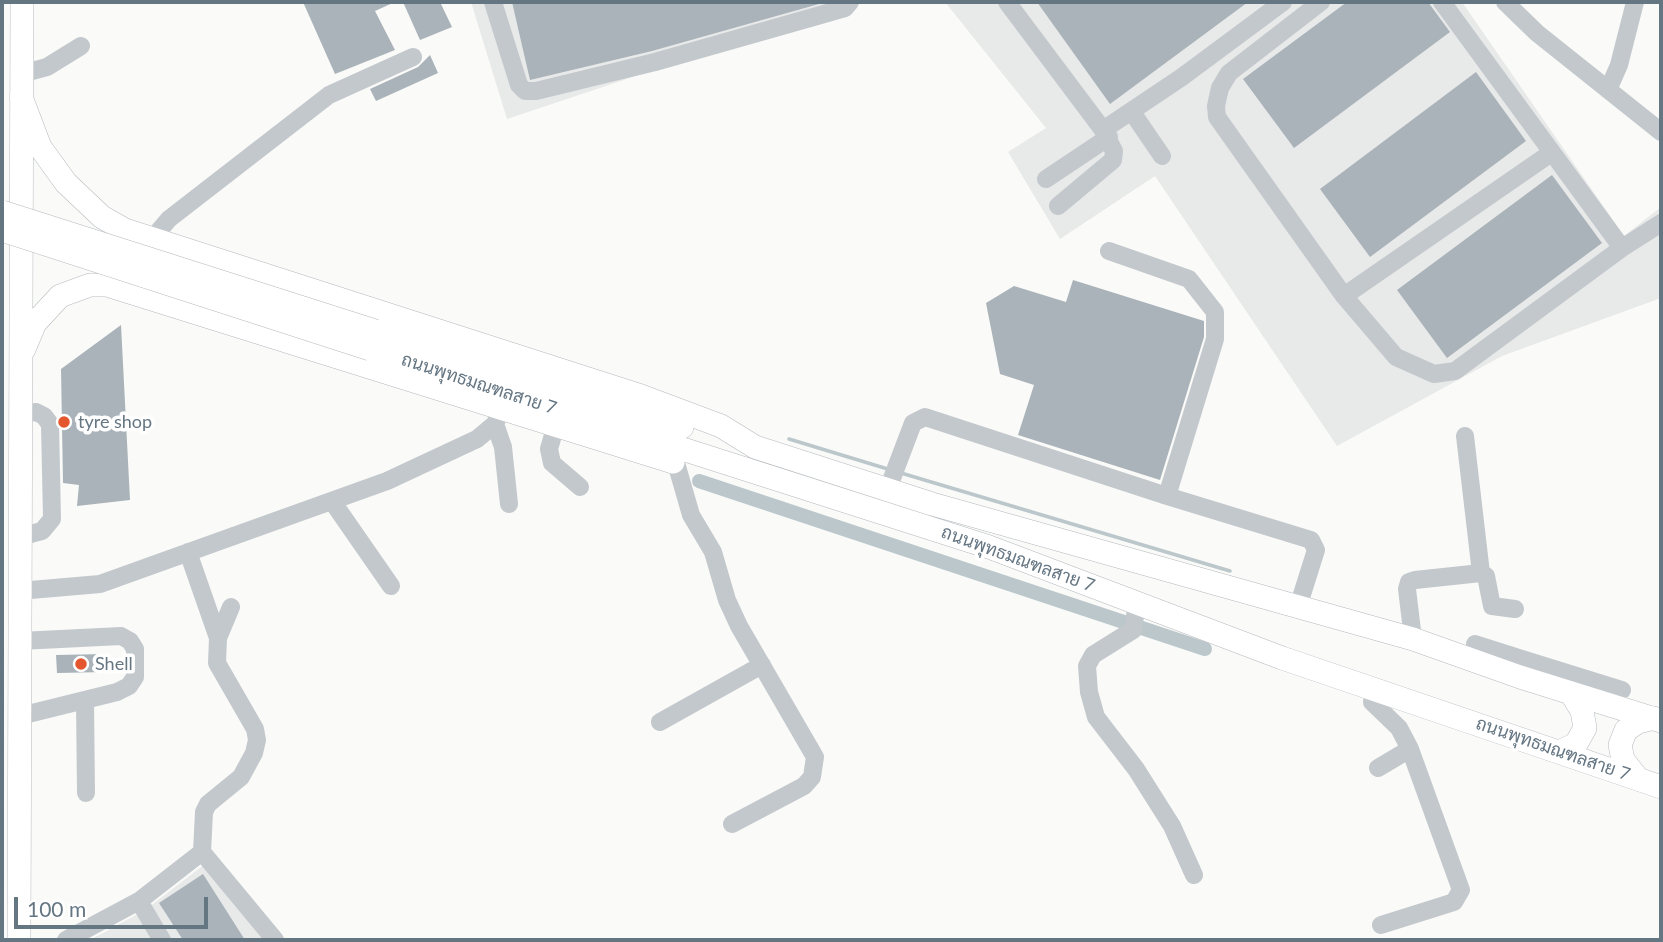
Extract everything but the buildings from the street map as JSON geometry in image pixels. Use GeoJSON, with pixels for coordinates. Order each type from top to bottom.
{"type":"FeatureCollection","features":[{"type":"Feature","properties":{"kind":"main road"},"geometry":{"type":"LineString","coordinates":[[19,940],[22,2]]}},
{"type":"Feature","properties":{"kind":"main road"},"geometry":{"type":"LineString","coordinates":[[21,97],[40,146],[66,183],[102,217],[125,230],[641,396],[721,426],[742,441]]}},
{"type":"Feature","properties":{"kind":"main road"},"geometry":{"type":"LineString","coordinates":[[2,212],[372,340]]}},
{"type":"Feature","properties":{"kind":"main road"},"geometry":{"type":"LineString","coordinates":[[2,230],[372,340],[719,438],[742,441]]}},
{"type":"Feature","properties":{"kind":"main road"},"geometry":{"type":"LineString","coordinates":[[20,361],[35,323],[46,308],[73,289],[107,285],[498,417],[555,428],[676,463],[712,470],[738,467]]}},
{"type":"Feature","properties":{"kind":"main road","name":"ถนนพุทธมณฑลสาย 7"},"geometry":{"type":"LineString","coordinates":[[372,340],[738,467],[989,547],[1282,658],[1661,787]]}},
{"type":"Feature","properties":{"kind":"main road","name":"ถนนพุทธมณฑลสาย 7"},"geometry":{"type":"LineString","coordinates":[[742,441],[888,489],[1520,668],[1571,693],[1658,720]]}},
{"type":"Feature","properties":{"kind":"main road"},"geometry":{"type":"LineString","coordinates":[[1561,751],[1576,744],[1585,728],[1582,711],[1571,693]]}},
{"type":"Feature","properties":{"kind":"main road"},"geometry":{"type":"LineString","coordinates":[[1637,779],[1623,760],[1620,745],[1626,730],[1638,722],[1658,720]]}},
{"type":"Feature","properties":{"kind":"street"},"geometry":{"type":"LineString","coordinates":[[493,2],[519,86],[525,91],[536,91],[792,23],[845,8],[850,2]]}},
{"type":"Feature","properties":{"kind":"street"},"geometry":{"type":"LineString","coordinates":[[1007,2],[1106,133],[1114,150],[1113,160],[1058,206]]}},
{"type":"Feature","properties":{"kind":"street"},"geometry":{"type":"LineString","coordinates":[[1046,179],[1132,112],[1283,2]]}},
{"type":"Feature","properties":{"kind":"street"},"geometry":{"type":"LineString","coordinates":[[1321,2],[1229,73],[1220,88],[1216,106],[1217,117],[1344,296],[1396,357],[1434,374],[1447,374],[1661,223]]}},
{"type":"Feature","properties":{"kind":"street"},"geometry":{"type":"LineString","coordinates":[[1442,2],[1622,248]]}},
{"type":"Feature","properties":{"kind":"street"},"geometry":{"type":"LineString","coordinates":[[1505,2],[1537,33],[1661,132]]}},
{"type":"Feature","properties":{"kind":"street"},"geometry":{"type":"LineString","coordinates":[[1608,90],[1619,65],[1635,2]]}},
{"type":"Feature","properties":{"kind":"street"},"geometry":{"type":"LineString","coordinates":[[21,74],[47,67],[81,46]]}},
{"type":"Feature","properties":{"kind":"street"},"geometry":{"type":"LineString","coordinates":[[152,239],[169,219],[329,95],[413,58]]}},
{"type":"Feature","properties":{"kind":"street"},"geometry":{"type":"LineString","coordinates":[[1132,112],[1162,156]]}},
{"type":"Feature","properties":{"kind":"street"},"geometry":{"type":"LineString","coordinates":[[1344,296],[1551,153]]}},
{"type":"Feature","properties":{"kind":"street"},"geometry":{"type":"LineString","coordinates":[[1109,251],[1189,279],[1215,312],[1215,339],[1167,496]]}},
{"type":"Feature","properties":{"kind":"street"},"geometry":{"type":"LineString","coordinates":[[19,412],[36,412],[44,416],[50,424],[52,519],[42,531],[19,537]]}},
{"type":"Feature","properties":{"kind":"street"},"geometry":{"type":"LineString","coordinates":[[19,591],[100,584],[332,501],[387,481],[477,439],[498,417]]}},
{"type":"Feature","properties":{"kind":"street"},"geometry":{"type":"LineString","coordinates":[[498,417],[509,504]]}},
{"type":"Feature","properties":{"kind":"street"},"geometry":{"type":"LineString","coordinates":[[888,489],[913,424],[925,417],[1311,540],[1316,550],[1298,607]]}},
{"type":"Feature","properties":{"kind":"street"},"geometry":{"type":"LineString","coordinates":[[555,428],[549,449],[552,463],[580,487]]}},
{"type":"Feature","properties":{"kind":"street"},"geometry":{"type":"LineString","coordinates":[[1465,436],[1481,573]]}},
{"type":"Feature","properties":{"kind":"street"},"geometry":{"type":"LineString","coordinates":[[676,463],[691,515],[719,567],[727,600],[762,665],[810,744],[815,768],[804,786],[732,824]]}},
{"type":"Feature","properties":{"kind":"street"},"geometry":{"type":"LineString","coordinates":[[332,501],[391,586]]}},
{"type":"Feature","properties":{"kind":"street"},"geometry":{"type":"LineString","coordinates":[[188,552],[218,638]]}},
{"type":"Feature","properties":{"kind":"street"},"geometry":{"type":"LineString","coordinates":[[1413,639],[1412,611],[1407,597],[1409,582],[1481,573],[1486,576],[1492,606],[1515,609]]}},
{"type":"Feature","properties":{"kind":"street"},"geometry":{"type":"LineString","coordinates":[[1137,602],[1133,630],[1093,655],[1087,666],[1089,692],[1096,717],[1136,769],[1172,826],[1194,875]]}},
{"type":"Feature","properties":{"kind":"street"},"geometry":{"type":"LineString","coordinates":[[231,607],[218,638],[216,650],[220,673],[255,729],[257,740],[254,753],[241,777],[208,804],[204,812],[202,852],[275,940]]}},
{"type":"Feature","properties":{"kind":"street"},"geometry":{"type":"LineString","coordinates":[[20,641],[114,636],[130,640],[135,649],[135,677],[129,686],[85,701],[20,716]]}},
{"type":"Feature","properties":{"kind":"street"},"geometry":{"type":"LineString","coordinates":[[1475,644],[1520,668],[1622,691]]}},
{"type":"Feature","properties":{"kind":"street"},"geometry":{"type":"LineString","coordinates":[[660,722],[762,665]]}},
{"type":"Feature","properties":{"kind":"street"},"geometry":{"type":"LineString","coordinates":[[1375,688],[1372,702],[1399,728],[1410,749],[1460,883],[1461,895],[1454,902],[1381,925]]}},
{"type":"Feature","properties":{"kind":"street"},"geometry":{"type":"LineString","coordinates":[[85,701],[86,793]]}},
{"type":"Feature","properties":{"kind":"street"},"geometry":{"type":"LineString","coordinates":[[1378,768],[1410,749]]}},
{"type":"Feature","properties":{"kind":"street"},"geometry":{"type":"LineString","coordinates":[[66,940],[139,901],[202,852]]}},
{"type":"Feature","properties":{"kind":"street"},"geometry":{"type":"LineString","coordinates":[[139,901],[162,940]]}},
{"type":"Feature","properties":{"kind":"shaded area"},"geometry":{"type":"Polygon","coordinates":[[[471,2],[857,2],[507,119],[471,2]]]}},
{"type":"Feature","properties":{"kind":"shaded area"},"geometry":{"type":"Polygon","coordinates":[[[945,2],[1462,2],[1624,236],[1661,207],[1661,298],[1502,356],[1337,446],[1155,176],[1060,239],[1008,152],[1046,128],[945,2]]]}},
{"type":"Feature","properties":{"kind":"shaded area"},"geometry":{"type":"Polygon","coordinates":[[[205,864],[266,940],[90,940],[145,910],[205,864]]]}},
{"type":"Feature","properties":{"kind":"waterway"},"geometry":{"type":"LineString","coordinates":[[789,439],[891,470]]}},
{"type":"Feature","properties":{"kind":"waterway"},"geometry":{"type":"LineString","coordinates":[[901,473],[1230,571]]}},
{"type":"Feature","properties":{"kind":"waterway"},"geometry":{"type":"LineString","coordinates":[[699,481],[1205,649]]}},
{"type":"Feature","properties":{"kind":"place","name":"tyre shop"},"geometry":{"type":"Point","coordinates":[64,422]}},
{"type":"Feature","properties":{"kind":"place","name":"Shell"},"geometry":{"type":"Point","coordinates":[81,664]}}]}
